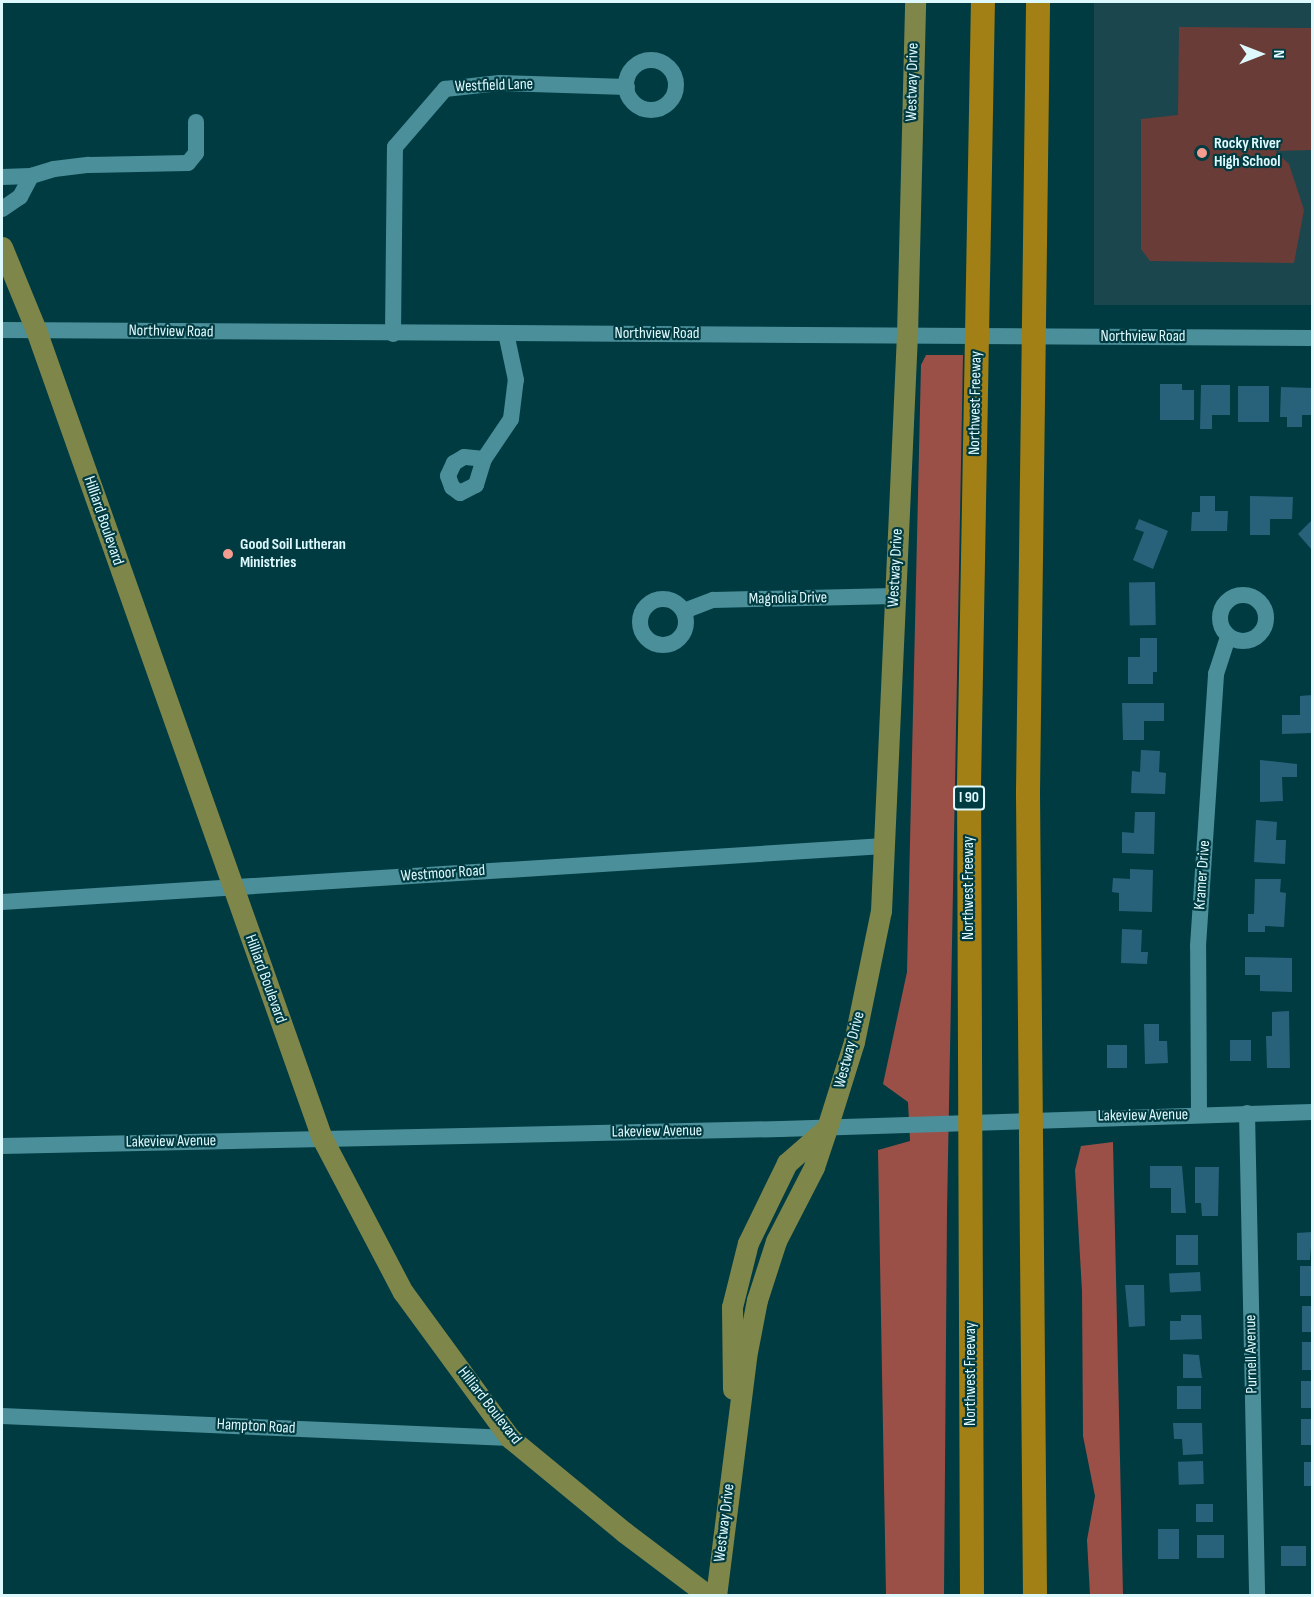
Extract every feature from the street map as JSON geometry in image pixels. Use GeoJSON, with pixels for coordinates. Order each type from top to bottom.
{"type":"FeatureCollection","features":[{"type":"Feature","properties":{"kind":"highway","name":"Northwest Freeway"},"geometry":{"type":"LineString","coordinates":[[972,1596],[969,785],[983,2]]}},
{"type":"Feature","properties":{"kind":"highway"},"geometry":{"type":"LineString","coordinates":[[1035,1596],[1028,792],[1038,2]]}},
{"type":"Feature","properties":{"kind":"main road","name":"Westway Drive"},"geometry":{"type":"LineString","coordinates":[[716,1596],[738,1414],[757,1300],[776,1241],[813,1167],[827,1128],[868,982],[881,911],[907,335],[915,2]]}},
{"type":"Feature","properties":{"kind":"main road","name":"Hilliard Boulevard"},"geometry":{"type":"LineString","coordinates":[[2,247],[36,330],[322,1138],[402,1292],[510,1438],[624,1532],[709,1596]]}},
{"type":"Feature","properties":{"kind":"street","name":"Westfield Lane"},"geometry":{"type":"LineString","coordinates":[[393,334],[395,147],[445,89],[500,83],[627,87]]}},
{"type":"Feature","properties":{"kind":"street"},"geometry":{"type":"LineString","coordinates":[[2,177],[31,176],[89,165],[188,163],[196,153],[196,122]]}},
{"type":"Feature","properties":{"kind":"street"},"geometry":{"type":"LineString","coordinates":[[2,209],[20,197],[31,176]]}},
{"type":"Feature","properties":{"kind":"street","name":"Northview Road"},"geometry":{"type":"LineString","coordinates":[[2,330],[1312,338]]}},
{"type":"Feature","properties":{"kind":"street"},"geometry":{"type":"LineString","coordinates":[[484,459],[511,418],[515,399],[516,380],[506,333]]}},
{"type":"Feature","properties":{"kind":"street","name":"Magnolia Drive"},"geometry":{"type":"LineString","coordinates":[[684,611],[714,600],[894,596]]}},
{"type":"Feature","properties":{"kind":"street","name":"Kramer Drive"},"geometry":{"type":"LineString","coordinates":[[1199,1114],[1198,946],[1216,674],[1228,637]]}},
{"type":"Feature","properties":{"kind":"street","name":"Westmoor Road"},"geometry":{"type":"LineString","coordinates":[[2,902],[884,846]]}},
{"type":"Feature","properties":{"kind":"street","name":"Lakeview Avenue"},"geometry":{"type":"LineString","coordinates":[[2,1146],[827,1128],[1312,1112]]}},
{"type":"Feature","properties":{"kind":"street","name":"Purnell Avenue"},"geometry":{"type":"LineString","coordinates":[[1247,1113],[1257,1596]]}},
{"type":"Feature","properties":{"kind":"street","name":"Hampton Road"},"geometry":{"type":"LineString","coordinates":[[2,1416],[510,1438]]}},
{"type":"Feature","properties":{"kind":"shaded area","name":"Rocky River High School"},"geometry":{"type":"Polygon","coordinates":[[[1094,2],[1312,2],[1312,305],[1094,305],[1094,2]]]}},
{"type":"Feature","properties":{"kind":"shaded area"},"geometry":{"type":"Polygon","coordinates":[[[1179,27],[1312,28],[1312,150],[1275,151],[1289,164],[1304,210],[1294,263],[1150,261],[1141,249],[1141,119],[1178,115],[1179,27]]]}},
{"type":"Feature","properties":{"kind":"shaded area"},"geometry":{"type":"Polygon","coordinates":[[[926,355],[963,355],[947,1211],[944,1595],[886,1595],[878,1150],[910,1141],[908,1102],[883,1084],[907,972],[921,365],[926,355]]]}},
{"type":"Feature","properties":{"kind":"shaded area"},"geometry":{"type":"Polygon","coordinates":[[[1113,1142],[1123,1595],[1090,1595],[1087,1540],[1095,1496],[1083,1436],[1082,1291],[1075,1170],[1081,1146],[1113,1142]]]}},
{"type":"Feature","properties":{"kind":"building"},"geometry":{"type":"Polygon","coordinates":[[[1160,384],[1182,384],[1182,390],[1194,390],[1194,420],[1160,420],[1160,384]]]}},
{"type":"Feature","properties":{"kind":"building"},"geometry":{"type":"Polygon","coordinates":[[[1201,385],[1230,385],[1230,415],[1212,415],[1212,429],[1200,429],[1201,385]]]}},
{"type":"Feature","properties":{"kind":"building"},"geometry":{"type":"Polygon","coordinates":[[[1238,386],[1269,386],[1269,422],[1238,422],[1238,386]]]}},
{"type":"Feature","properties":{"kind":"building"},"geometry":{"type":"Polygon","coordinates":[[[1281,387],[1312,388],[1312,415],[1302,415],[1302,427],[1287,427],[1287,417],[1280,417],[1281,387]]]}},
{"type":"Feature","properties":{"kind":"building"},"geometry":{"type":"Polygon","coordinates":[[[1200,496],[1215,496],[1215,511],[1228,511],[1227,531],[1191,531],[1192,512],[1200,512],[1200,496]]]}},
{"type":"Feature","properties":{"kind":"building"},"geometry":{"type":"Polygon","coordinates":[[[1250,496],[1293,497],[1292,519],[1270,519],[1270,535],[1250,535],[1250,496]]]}},
{"type":"Feature","properties":{"kind":"building"},"geometry":{"type":"Polygon","coordinates":[[[1139,519],[1168,531],[1153,569],[1133,560],[1144,532],[1135,529],[1139,519]]]}},
{"type":"Feature","properties":{"kind":"building"},"geometry":{"type":"Polygon","coordinates":[[[1312,520],[1312,550],[1298,534],[1312,520]]]}},
{"type":"Feature","properties":{"kind":"building"},"geometry":{"type":"Polygon","coordinates":[[[1129,582],[1155,582],[1156,625],[1130,625],[1129,582]]]}},
{"type":"Feature","properties":{"kind":"building"},"geometry":{"type":"Polygon","coordinates":[[[1140,638],[1157,638],[1157,672],[1153,672],[1153,684],[1128,684],[1128,657],[1140,657],[1140,638]]]}},
{"type":"Feature","properties":{"kind":"building"},"geometry":{"type":"Polygon","coordinates":[[[1312,695],[1312,733],[1282,734],[1282,715],[1300,715],[1300,696],[1312,695]]]}},
{"type":"Feature","properties":{"kind":"building"},"geometry":{"type":"Polygon","coordinates":[[[1122,703],[1164,703],[1164,721],[1144,721],[1144,740],[1123,740],[1122,703]]]}},
{"type":"Feature","properties":{"kind":"building"},"geometry":{"type":"Polygon","coordinates":[[[1141,750],[1160,751],[1159,772],[1166,773],[1165,794],[1131,793],[1132,771],[1140,772],[1141,750]]]}},
{"type":"Feature","properties":{"kind":"building"},"geometry":{"type":"Polygon","coordinates":[[[1260,760],[1297,764],[1297,777],[1282,777],[1283,801],[1260,802],[1260,760]]]}},
{"type":"Feature","properties":{"kind":"building"},"geometry":{"type":"Polygon","coordinates":[[[1135,812],[1155,812],[1154,854],[1122,853],[1122,832],[1134,833],[1135,812]]]}},
{"type":"Feature","properties":{"kind":"building"},"geometry":{"type":"Polygon","coordinates":[[[1256,820],[1277,822],[1276,840],[1286,840],[1285,864],[1254,862],[1256,820]]]}},
{"type":"Feature","properties":{"kind":"building"},"geometry":{"type":"Polygon","coordinates":[[[1130,869],[1153,870],[1152,912],[1119,911],[1119,893],[1112,892],[1113,878],[1130,879],[1130,869]]]}},
{"type":"Feature","properties":{"kind":"building"},"geometry":{"type":"Polygon","coordinates":[[[1255,879],[1281,879],[1280,892],[1286,893],[1284,927],[1265,926],[1265,932],[1248,932],[1248,914],[1254,914],[1255,879]]]}},
{"type":"Feature","properties":{"kind":"building"},"geometry":{"type":"Polygon","coordinates":[[[1122,929],[1142,930],[1141,952],[1148,952],[1147,964],[1121,963],[1122,929]]]}},
{"type":"Feature","properties":{"kind":"building"},"geometry":{"type":"Polygon","coordinates":[[[1245,957],[1292,958],[1292,992],[1260,991],[1260,975],[1245,975],[1245,957]]]}},
{"type":"Feature","properties":{"kind":"building"},"geometry":{"type":"Polygon","coordinates":[[[1289,1011],[1290,1068],[1267,1068],[1266,1036],[1272,1036],[1272,1012],[1289,1011]]]}},
{"type":"Feature","properties":{"kind":"building"},"geometry":{"type":"Polygon","coordinates":[[[1144,1024],[1159,1024],[1159,1041],[1167,1041],[1168,1063],[1145,1064],[1144,1024]]]}},
{"type":"Feature","properties":{"kind":"building"},"geometry":{"type":"Polygon","coordinates":[[[1230,1040],[1251,1040],[1251,1061],[1230,1061],[1230,1040]]]}},
{"type":"Feature","properties":{"kind":"building"},"geometry":{"type":"Polygon","coordinates":[[[1107,1045],[1127,1045],[1127,1068],[1107,1068],[1107,1045]]]}},
{"type":"Feature","properties":{"kind":"building"},"geometry":{"type":"Polygon","coordinates":[[[1150,1166],[1182,1166],[1186,1213],[1171,1213],[1171,1188],[1150,1188],[1150,1166]]]}},
{"type":"Feature","properties":{"kind":"building"},"geometry":{"type":"Polygon","coordinates":[[[1195,1167],[1219,1167],[1218,1216],[1202,1216],[1201,1203],[1195,1203],[1195,1167]]]}},
{"type":"Feature","properties":{"kind":"building"},"geometry":{"type":"Polygon","coordinates":[[[1312,1232],[1310,1260],[1297,1260],[1297,1233],[1312,1232]]]}},
{"type":"Feature","properties":{"kind":"building"},"geometry":{"type":"Polygon","coordinates":[[[1176,1235],[1198,1235],[1198,1265],[1176,1265],[1176,1235]]]}},
{"type":"Feature","properties":{"kind":"building"},"geometry":{"type":"Polygon","coordinates":[[[1300,1266],[1312,1266],[1312,1296],[1300,1296],[1300,1266]]]}},
{"type":"Feature","properties":{"kind":"building"},"geometry":{"type":"Polygon","coordinates":[[[1200,1272],[1201,1291],[1170,1293],[1169,1274],[1200,1272]]]}},
{"type":"Feature","properties":{"kind":"building"},"geometry":{"type":"Polygon","coordinates":[[[1125,1285],[1144,1285],[1145,1326],[1129,1327],[1125,1285]]]}},
{"type":"Feature","properties":{"kind":"building"},"geometry":{"type":"Polygon","coordinates":[[[1302,1306],[1312,1306],[1312,1332],[1302,1332],[1302,1306]]]}},
{"type":"Feature","properties":{"kind":"building"},"geometry":{"type":"Polygon","coordinates":[[[1181,1315],[1201,1315],[1202,1339],[1170,1340],[1170,1321],[1181,1321],[1181,1315]]]}},
{"type":"Feature","properties":{"kind":"building"},"geometry":{"type":"Polygon","coordinates":[[[1302,1342],[1312,1342],[1312,1370],[1302,1370],[1302,1342]]]}},
{"type":"Feature","properties":{"kind":"building"},"geometry":{"type":"Polygon","coordinates":[[[1183,1354],[1199,1355],[1202,1378],[1183,1378],[1183,1354]]]}},
{"type":"Feature","properties":{"kind":"building"},"geometry":{"type":"Polygon","coordinates":[[[1301,1381],[1312,1381],[1312,1408],[1301,1408],[1301,1381]]]}},
{"type":"Feature","properties":{"kind":"building"},"geometry":{"type":"Polygon","coordinates":[[[1177,1386],[1201,1386],[1201,1409],[1177,1409],[1177,1386]]]}},
{"type":"Feature","properties":{"kind":"building"},"geometry":{"type":"Polygon","coordinates":[[[1301,1419],[1312,1419],[1312,1445],[1301,1445],[1301,1419]]]}},
{"type":"Feature","properties":{"kind":"building"},"geometry":{"type":"Polygon","coordinates":[[[1173,1423],[1202,1423],[1203,1454],[1183,1455],[1182,1439],[1174,1439],[1173,1423]]]}},
{"type":"Feature","properties":{"kind":"building"},"geometry":{"type":"Polygon","coordinates":[[[1203,1461],[1204,1484],[1179,1485],[1178,1462],[1203,1461]]]}},
{"type":"Feature","properties":{"kind":"building"},"geometry":{"type":"Polygon","coordinates":[[[1304,1462],[1312,1462],[1312,1486],[1304,1486],[1304,1462]]]}},
{"type":"Feature","properties":{"kind":"building"},"geometry":{"type":"Polygon","coordinates":[[[1196,1504],[1213,1504],[1213,1522],[1196,1522],[1196,1504]]]}},
{"type":"Feature","properties":{"kind":"building"},"geometry":{"type":"Polygon","coordinates":[[[1158,1529],[1179,1529],[1179,1559],[1158,1559],[1158,1529]]]}},
{"type":"Feature","properties":{"kind":"building"},"geometry":{"type":"Polygon","coordinates":[[[1197,1535],[1224,1535],[1224,1558],[1197,1558],[1197,1535]]]}},
{"type":"Feature","properties":{"kind":"building"},"geometry":{"type":"Polygon","coordinates":[[[1281,1546],[1306,1546],[1306,1566],[1281,1566],[1281,1546]]]}},
{"type":"Feature","properties":{"kind":"place","name":"Rocky River High School"},"geometry":{"type":"Point","coordinates":[1202,153]}},
{"type":"Feature","properties":{"kind":"place","name":"Good Soil Lutheran Ministries"},"geometry":{"type":"Point","coordinates":[228,554]}}]}
